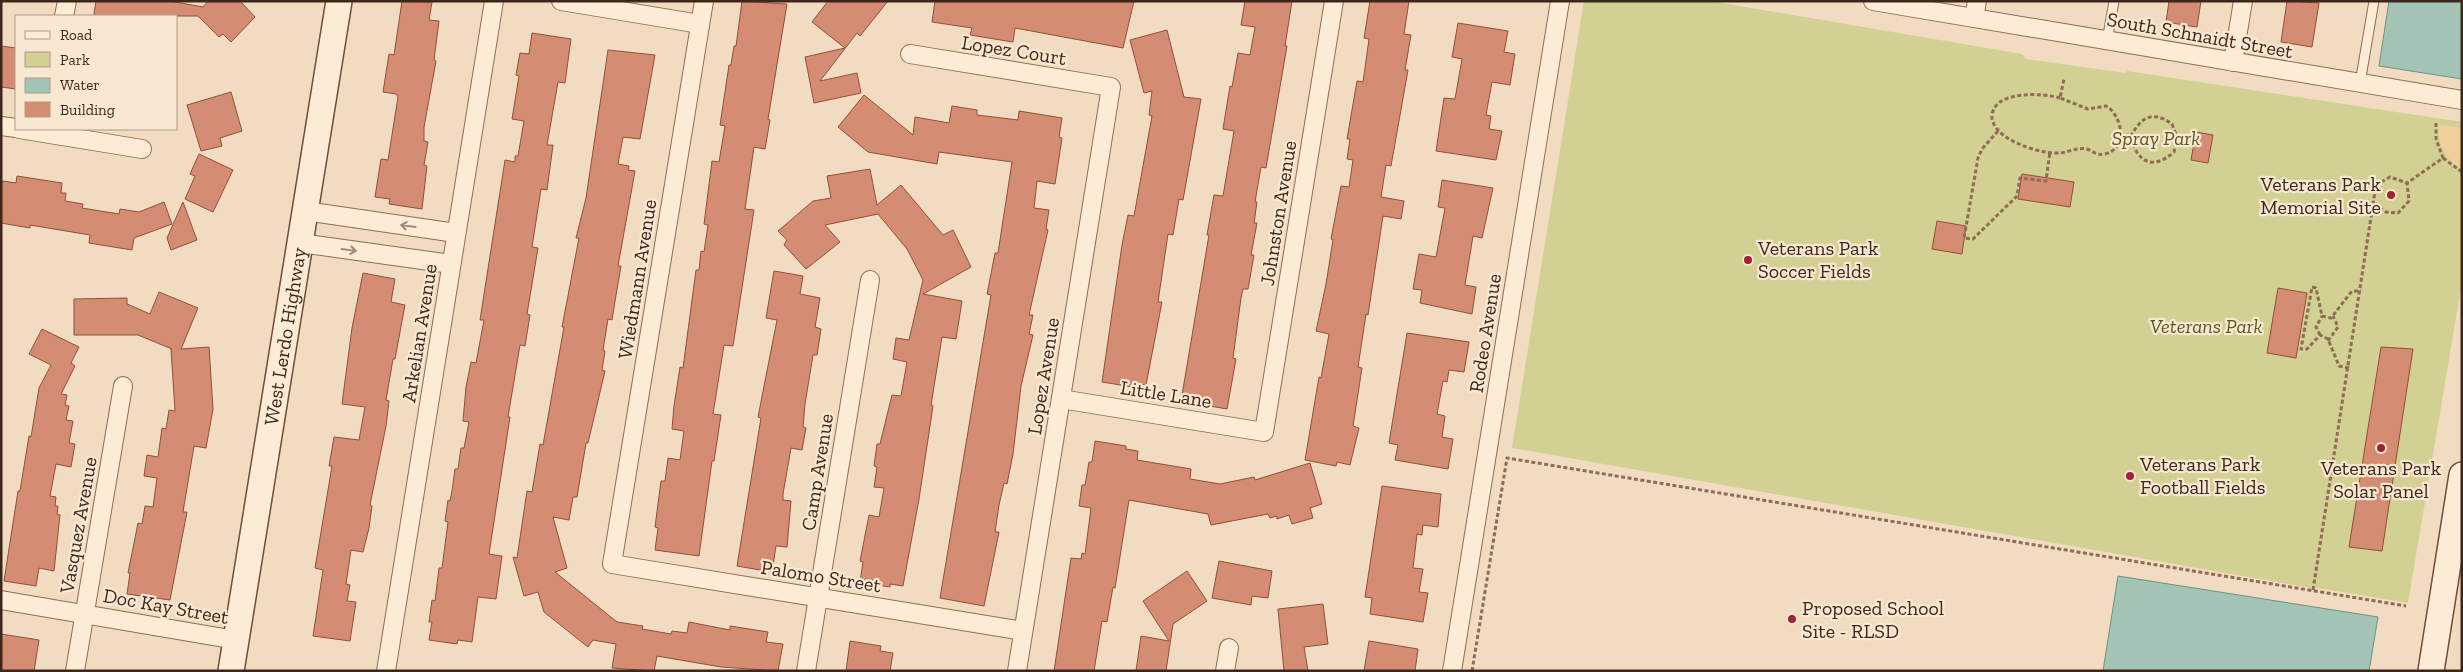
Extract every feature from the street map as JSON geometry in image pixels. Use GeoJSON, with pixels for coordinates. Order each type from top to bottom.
{"type":"FeatureCollection","features":[{"type":"Feature","properties":{"kind":"main road","name":"West Lerdo Highway"},"geometry":{"type":"LineString","coordinates":[[231,671],[339,1]]}},
{"type":"Feature","properties":{"kind":"main road"},"geometry":{"type":"LineString","coordinates":[[2431,671],[2462,475]]}},
{"type":"Feature","properties":{"kind":"street"},"geometry":{"type":"LineString","coordinates":[[64,15],[67,1]]}},
{"type":"Feature","properties":{"kind":"street","name":"Arkelian Avenue"},"geometry":{"type":"LineString","coordinates":[[386,671],[494,1]]}},
{"type":"Feature","properties":{"kind":"street"},"geometry":{"type":"LineString","coordinates":[[561,1],[700,24]]}},
{"type":"Feature","properties":{"kind":"street","name":"Wiedmann Avenue"},"geometry":{"type":"LineString","coordinates":[[612,564],[704,1]]}},
{"type":"Feature","properties":{"kind":"street","name":"Johnston Avenue"},"geometry":{"type":"LineString","coordinates":[[1264,432],[1334,1]]}},
{"type":"Feature","properties":{"kind":"street","name":"Rodeo Avenue"},"geometry":{"type":"LineString","coordinates":[[1452,671],[1560,1]]}},
{"type":"Feature","properties":{"kind":"street","name":"South Schnaidt Street"},"geometry":{"type":"LineString","coordinates":[[1872,1],[1975,10],[2107,41],[2462,100]]}},
{"type":"Feature","properties":{"kind":"street"},"geometry":{"type":"LineString","coordinates":[[2232,62],[2243,1]]}},
{"type":"Feature","properties":{"kind":"street","name":"Lopez Court"},"geometry":{"type":"LineString","coordinates":[[910,54],[1111,87]]}},
{"type":"Feature","properties":{"kind":"street","name":"Lopez Avenue"},"geometry":{"type":"LineString","coordinates":[[1016,671],[1111,87]]}},
{"type":"Feature","properties":{"kind":"street"},"geometry":{"type":"LineString","coordinates":[[1,126],[15,128]]}},
{"type":"Feature","properties":{"kind":"street"},"geometry":{"type":"LineString","coordinates":[[45,131],[142,150]]}},
{"type":"Feature","properties":{"kind":"street"},"geometry":{"type":"LineString","coordinates":[[305,211],[456,233]]}},
{"type":"Feature","properties":{"kind":"street"},"geometry":{"type":"LineString","coordinates":[[300,242],[451,264]]}},
{"type":"Feature","properties":{"kind":"street","name":"Camp Avenue"},"geometry":{"type":"LineString","coordinates":[[806,671],[870,280]]}},
{"type":"Feature","properties":{"kind":"street","name":"Vasquez Avenue"},"geometry":{"type":"LineString","coordinates":[[75,671],[123,386]]}},
{"type":"Feature","properties":{"kind":"street","name":"Little Lane"},"geometry":{"type":"LineString","coordinates":[[1061,399],[1264,432]]}},
{"type":"Feature","properties":{"kind":"street","name":"Palomo Street"},"geometry":{"type":"LineString","coordinates":[[612,564],[1023,631]]}},
{"type":"Feature","properties":{"kind":"street","name":"Doc Kay Street"},"geometry":{"type":"LineString","coordinates":[[1,600],[236,640]]}},
{"type":"Feature","properties":{"kind":"street"},"geometry":{"type":"LineString","coordinates":[[1225,671],[1229,648]]}},
{"type":"Feature","properties":{"kind":"lane"},"geometry":{"type":"LineString","coordinates":[[2107,41],[2114,1]]}},
{"type":"Feature","properties":{"kind":"lane"},"geometry":{"type":"LineString","coordinates":[[2360,83],[2374,1]]}},
{"type":"Feature","properties":{"kind":"path"},"geometry":{"type":"LineString","coordinates":[[2060,98],[2064,79]]}},
{"type":"Feature","properties":{"kind":"path"},"geometry":{"type":"LineString","coordinates":[[2036,94],[2060,98],[2088,110],[2106,106],[2114,110],[2119,120],[2120,133],[2119,140],[2112,150],[2105,154],[2096,154],[2087,149],[2059,153],[2030,148],[2008,139],[1998,131],[1992,120],[1992,115],[2001,102],[2012,97],[2036,94]]}},
{"type":"Feature","properties":{"kind":"path"},"geometry":{"type":"LineString","coordinates":[[2157,116],[2172,124],[2176,131],[2174,152],[2159,162],[2146,161],[2134,149],[2131,136],[2137,124],[2144,118],[2157,116]]}},
{"type":"Feature","properties":{"kind":"path"},"geometry":{"type":"LineString","coordinates":[[2436,121],[2436,139],[2443,158],[2462,172]]}},
{"type":"Feature","properties":{"kind":"path"},"geometry":{"type":"LineString","coordinates":[[1998,131],[1982,149],[1978,158],[1964,238],[1973,239],[2016,196],[2020,178],[2046,181],[2050,151]]}},
{"type":"Feature","properties":{"kind":"path"},"geometry":{"type":"LineString","coordinates":[[2120,133],[2131,136]]}},
{"type":"Feature","properties":{"kind":"path"},"geometry":{"type":"LineString","coordinates":[[2176,141],[2196,144]]}},
{"type":"Feature","properties":{"kind":"path"},"geometry":{"type":"LineString","coordinates":[[2407,183],[2443,158]]}},
{"type":"Feature","properties":{"kind":"path"},"geometry":{"type":"LineString","coordinates":[[2314,590],[2376,185],[2390,177],[2407,183]]}},
{"type":"Feature","properties":{"kind":"path"},"geometry":{"type":"LineString","coordinates":[[2374,204],[2386,212],[2398,213],[2409,201],[2407,183]]}},
{"type":"Feature","properties":{"kind":"path"},"geometry":{"type":"LineString","coordinates":[[2320,335],[2307,350],[2301,349],[2312,287],[2316,288],[2322,316],[2316,327],[2320,335],[2328,341],[2340,366],[2349,368]]}},
{"type":"Feature","properties":{"kind":"path"},"geometry":{"type":"LineString","coordinates":[[2322,316],[2331,318],[2352,292],[2361,291]]}},
{"type":"Feature","properties":{"kind":"path"},"geometry":{"type":"LineString","coordinates":[[2328,341],[2338,327],[2332,316]]}},
{"type":"Feature","properties":{"kind":"path"},"geometry":{"type":"LineString","coordinates":[[1472,671],[1507,458],[2406,606]]}},
{"type":"Feature","properties":{"kind":"green space","name":"Veterans Park"},"geometry":{"type":"Polygon","coordinates":[[[1584,1],[1710,1],[2022,54],[2026,59],[2125,73],[2127,71],[2462,122],[2462,282],[2408,603],[2311,588],[1512,448],[1584,1]]]}},
{"type":"Feature","properties":{"kind":"sand"},"geometry":{"type":"Polygon","coordinates":[[[2438,124],[2462,128],[2462,169],[2451,161],[2443,151],[2439,138],[2438,124]]]}},
{"type":"Feature","properties":{"kind":"water"},"geometry":{"type":"Polygon","coordinates":[[[2389,1],[2462,1],[2462,79],[2379,66],[2389,1]]]}},
{"type":"Feature","properties":{"kind":"water"},"geometry":{"type":"Polygon","coordinates":[[[2118,576],[2378,617],[2369,671],[2103,671],[2118,576]]]}},
{"type":"Feature","properties":{"kind":"building"},"geometry":{"type":"Polygon","coordinates":[[[96,1],[170,1],[203,7],[208,1],[240,1],[255,17],[231,42],[223,34],[219,37],[198,16],[94,14],[96,1]]]}},
{"type":"Feature","properties":{"kind":"building"},"geometry":{"type":"Polygon","coordinates":[[[402,1],[432,2],[429,20],[439,21],[434,60],[436,61],[424,127],[424,141],[428,142],[424,165],[427,166],[422,209],[389,204],[390,199],[375,197],[381,159],[388,160],[398,97],[396,94],[383,92],[389,54],[394,55],[402,1]]]}},
{"type":"Feature","properties":{"kind":"building"},"geometry":{"type":"Polygon","coordinates":[[[742,1],[787,4],[768,119],[770,120],[765,149],[754,147],[745,209],[754,210],[733,346],[724,345],[713,414],[721,415],[714,461],[712,461],[699,556],[655,550],[658,528],[655,527],[661,481],[665,481],[668,458],[680,460],[684,431],[672,429],[674,406],[680,367],[683,368],[696,270],[699,270],[701,251],[704,252],[708,225],[704,224],[712,161],[719,162],[725,126],[720,125],[729,65],[731,65],[734,46],[736,46],[742,1]]]}},
{"type":"Feature","properties":{"kind":"building"},"geometry":{"type":"Polygon","coordinates":[[[828,1],[888,1],[860,36],[857,33],[820,81],[857,73],[861,93],[814,103],[805,57],[845,48],[812,22],[828,1]]]}},
{"type":"Feature","properties":{"kind":"building"},"geometry":{"type":"Polygon","coordinates":[[[935,1],[1134,1],[1123,48],[1015,28],[1013,42],[970,35],[972,28],[932,22],[935,1]]]}},
{"type":"Feature","properties":{"kind":"building"},"geometry":{"type":"Polygon","coordinates":[[[1245,1],[1292,1],[1285,46],[1287,46],[1266,168],[1261,167],[1255,202],[1257,202],[1254,223],[1257,223],[1251,255],[1254,255],[1248,289],[1243,289],[1241,298],[1233,358],[1236,359],[1227,409],[1181,401],[1214,195],[1223,196],[1234,131],[1223,129],[1230,86],[1232,87],[1238,53],[1250,55],[1255,27],[1241,25],[1245,1]]]}},
{"type":"Feature","properties":{"kind":"building"},"geometry":{"type":"Polygon","coordinates":[[[1370,1],[1409,1],[1404,34],[1411,35],[1405,70],[1408,70],[1391,166],[1386,165],[1381,197],[1404,201],[1401,219],[1383,216],[1358,367],[1362,368],[1353,426],[1359,428],[1350,465],[1337,462],[1336,466],[1305,460],[1319,377],[1321,378],[1329,334],[1316,331],[1326,284],[1333,240],[1331,239],[1341,186],[1349,187],[1353,160],[1347,159],[1350,139],[1347,139],[1357,81],[1363,82],[1369,39],[1364,38],[1370,1]]]}},
{"type":"Feature","properties":{"kind":"building"},"geometry":{"type":"Polygon","coordinates":[[[2169,1],[2201,1],[2197,27],[2166,22],[2169,1]]]}},
{"type":"Feature","properties":{"kind":"building"},"geometry":{"type":"Polygon","coordinates":[[[2287,1],[2319,3],[2312,47],[2281,42],[2287,1]]]}},
{"type":"Feature","properties":{"kind":"building"},"geometry":{"type":"Polygon","coordinates":[[[1458,23],[1508,31],[1504,52],[1515,54],[1510,85],[1492,82],[1486,115],[1491,116],[1489,129],[1502,131],[1496,160],[1436,151],[1444,98],[1455,99],[1462,59],[1452,57],[1458,23]]]}},
{"type":"Feature","properties":{"kind":"building"},"geometry":{"type":"Polygon","coordinates":[[[1167,30],[1184,97],[1201,99],[1183,200],[1179,199],[1173,235],[1168,234],[1158,302],[1162,302],[1146,385],[1134,383],[1133,387],[1102,382],[1122,245],[1128,215],[1134,216],[1152,116],[1149,115],[1152,91],[1144,93],[1130,40],[1167,30]]]}},
{"type":"Feature","properties":{"kind":"building"},"geometry":{"type":"Polygon","coordinates":[[[532,33],[571,39],[565,83],[558,82],[547,145],[553,145],[547,190],[541,189],[532,247],[538,248],[527,314],[530,315],[525,346],[520,345],[489,554],[502,556],[496,599],[478,597],[472,642],[458,640],[457,644],[429,640],[432,622],[429,622],[432,600],[435,601],[439,568],[442,568],[448,522],[445,521],[448,500],[450,501],[455,469],[458,469],[461,448],[464,448],[469,422],[463,421],[466,387],[471,362],[476,363],[484,320],[480,320],[505,160],[515,162],[515,156],[518,156],[524,121],[512,119],[519,76],[516,75],[520,53],[529,54],[532,33]]]}},
{"type":"Feature","properties":{"kind":"building"},"geometry":{"type":"Polygon","coordinates":[[[1,46],[15,48],[15,89],[1,87],[1,46]]]}},
{"type":"Feature","properties":{"kind":"building"},"geometry":{"type":"Polygon","coordinates":[[[608,50],[655,55],[640,139],[623,137],[618,164],[629,166],[628,170],[635,171],[618,266],[621,266],[612,320],[608,319],[603,350],[605,351],[602,370],[605,371],[588,443],[586,443],[577,497],[573,497],[569,520],[553,517],[567,568],[555,572],[617,622],[643,626],[642,629],[671,634],[672,631],[687,633],[689,622],[730,630],[730,626],[768,632],[766,642],[783,644],[778,671],[721,667],[657,656],[654,671],[612,668],[616,644],[593,640],[588,647],[544,612],[538,592],[524,596],[513,557],[517,558],[527,491],[532,492],[540,444],[543,445],[579,238],[576,238],[586,198],[608,50]]]}},
{"type":"Feature","properties":{"kind":"building"},"geometry":{"type":"Polygon","coordinates":[[[231,92],[242,131],[220,138],[222,146],[201,151],[187,105],[231,92]]]}},
{"type":"Feature","properties":{"kind":"building"},"geometry":{"type":"Polygon","coordinates":[[[864,95],[913,135],[915,117],[949,123],[952,106],[977,110],[977,115],[1018,120],[1019,111],[1062,118],[1059,137],[1062,138],[1055,184],[1037,181],[1034,208],[1049,210],[1046,229],[1048,230],[1029,315],[1033,315],[1029,334],[1033,335],[1021,386],[1013,454],[1007,484],[1004,483],[999,505],[995,532],[999,532],[984,606],[940,598],[991,295],[987,294],[995,253],[998,253],[1012,162],[939,152],[937,164],[868,152],[838,127],[864,95]]]}},
{"type":"Feature","properties":{"kind":"building"},"geometry":{"type":"Polygon","coordinates":[[[2196,132],[2213,135],[2208,163],[2191,160],[2196,132]]]}},
{"type":"Feature","properties":{"kind":"building"},"geometry":{"type":"Polygon","coordinates":[[[199,154],[233,170],[213,212],[185,199],[195,176],[190,174],[199,154]]]}},
{"type":"Feature","properties":{"kind":"building"},"geometry":{"type":"Polygon","coordinates":[[[870,169],[877,205],[901,185],[943,235],[953,230],[971,267],[923,294],[962,301],[956,339],[942,337],[919,499],[903,586],[890,584],[890,587],[860,582],[863,562],[860,561],[869,515],[879,517],[884,488],[874,487],[877,467],[874,466],[877,444],[880,444],[892,395],[901,396],[907,362],[893,359],[896,338],[909,340],[923,280],[907,249],[878,214],[825,225],[840,242],[806,269],[784,245],[787,240],[778,231],[813,201],[831,198],[827,176],[870,169]]]}},
{"type":"Feature","properties":{"kind":"building"},"geometry":{"type":"Polygon","coordinates":[[[2022,174],[2074,182],[2070,207],[2018,199],[2022,174]]]}},
{"type":"Feature","properties":{"kind":"building"},"geometry":{"type":"Polygon","coordinates":[[[17,176],[62,183],[61,193],[66,193],[65,201],[83,204],[82,208],[119,214],[120,209],[139,212],[164,202],[172,224],[134,238],[132,250],[89,243],[90,235],[30,225],[30,228],[1,223],[1,184],[3,181],[16,183],[17,176]]]}},
{"type":"Feature","properties":{"kind":"building"},"geometry":{"type":"Polygon","coordinates":[[[1442,180],[1493,188],[1482,238],[1473,236],[1465,285],[1476,287],[1472,314],[1420,303],[1422,290],[1413,289],[1419,254],[1436,257],[1445,208],[1438,207],[1442,180]]]}},
{"type":"Feature","properties":{"kind":"building"},"geometry":{"type":"Polygon","coordinates":[[[183,202],[197,240],[171,250],[167,238],[183,202]]]}},
{"type":"Feature","properties":{"kind":"building"},"geometry":{"type":"Polygon","coordinates":[[[1937,221],[1966,226],[1962,254],[1932,249],[1937,221]]]}},
{"type":"Feature","properties":{"kind":"building"},"geometry":{"type":"Polygon","coordinates":[[[774,271],[803,276],[800,294],[820,298],[815,327],[821,329],[817,355],[813,355],[805,404],[803,427],[806,428],[802,450],[791,448],[783,494],[783,500],[791,501],[787,547],[776,546],[772,572],[737,566],[761,418],[758,417],[777,320],[766,318],[774,271]]]}},
{"type":"Feature","properties":{"kind":"building"},"geometry":{"type":"Polygon","coordinates":[[[363,273],[395,279],[391,302],[405,305],[386,400],[389,401],[386,426],[370,505],[372,506],[369,528],[363,552],[351,550],[346,584],[350,585],[347,601],[356,602],[350,641],[313,636],[323,570],[315,568],[332,466],[329,466],[334,437],[359,440],[365,407],[342,404],[352,328],[363,273]]]}},
{"type":"Feature","properties":{"kind":"building"},"geometry":{"type":"Polygon","coordinates":[[[2278,288],[2307,293],[2296,358],[2267,353],[2278,288]]]}},
{"type":"Feature","properties":{"kind":"building"},"geometry":{"type":"Polygon","coordinates":[[[159,292],[198,308],[181,349],[209,347],[213,409],[206,448],[194,446],[183,512],[187,512],[170,600],[127,594],[130,573],[128,573],[138,523],[142,524],[145,506],[153,507],[157,478],[144,476],[147,455],[158,457],[162,428],[166,429],[169,410],[175,411],[172,349],[138,335],[74,335],[74,299],[127,298],[127,304],[150,314],[159,292]]]}},
{"type":"Feature","properties":{"kind":"building"},"geometry":{"type":"Polygon","coordinates":[[[42,329],[79,347],[71,363],[75,366],[61,394],[67,395],[65,405],[69,406],[66,420],[73,421],[69,443],[75,444],[71,467],[56,464],[50,496],[56,497],[55,506],[58,506],[57,514],[60,515],[54,571],[39,568],[36,586],[4,581],[18,491],[20,491],[39,388],[51,365],[29,354],[42,329]]]}},
{"type":"Feature","properties":{"kind":"building"},"geometry":{"type":"Polygon","coordinates":[[[1407,333],[1469,342],[1464,372],[1449,370],[1447,382],[1443,381],[1437,414],[1445,416],[1442,437],[1453,439],[1448,469],[1395,460],[1398,445],[1389,443],[1407,333]]]}},
{"type":"Feature","properties":{"kind":"building","name":"Veterans Park Solar Panel"},"geometry":{"type":"Polygon","coordinates":[[[2381,347],[2413,349],[2382,551],[2349,547],[2381,347]]]}},
{"type":"Feature","properties":{"kind":"building"},"geometry":{"type":"Polygon","coordinates":[[[1095,441],[1126,446],[1126,449],[1138,451],[1137,460],[1191,469],[1190,479],[1220,484],[1254,477],[1255,480],[1310,463],[1322,504],[1310,508],[1313,518],[1292,524],[1289,515],[1277,519],[1277,516],[1270,518],[1268,514],[1211,525],[1208,514],[1129,500],[1115,588],[1113,587],[1107,622],[1102,621],[1094,671],[1054,671],[1071,558],[1081,559],[1082,553],[1085,554],[1091,508],[1079,506],[1082,485],[1085,485],[1089,462],[1092,462],[1095,441]]]}},
{"type":"Feature","properties":{"kind":"building"},"geometry":{"type":"Polygon","coordinates":[[[1382,486],[1441,494],[1438,527],[1423,525],[1422,535],[1417,534],[1413,568],[1423,569],[1419,592],[1428,593],[1423,622],[1370,614],[1372,598],[1365,597],[1382,486]]]}},
{"type":"Feature","properties":{"kind":"building"},"geometry":{"type":"Polygon","coordinates":[[[1219,561],[1272,571],[1268,598],[1252,596],[1251,605],[1212,598],[1219,561]]]}},
{"type":"Feature","properties":{"kind":"building"},"geometry":{"type":"Polygon","coordinates":[[[1187,571],[1207,601],[1173,624],[1166,671],[1136,671],[1141,636],[1169,641],[1143,601],[1187,571]]]}},
{"type":"Feature","properties":{"kind":"building"},"geometry":{"type":"Polygon","coordinates":[[[1323,604],[1328,644],[1304,647],[1308,671],[1284,671],[1278,609],[1323,604]]]}},
{"type":"Feature","properties":{"kind":"building"},"geometry":{"type":"Polygon","coordinates":[[[1,634],[39,640],[34,671],[1,671],[1,634]]]}},
{"type":"Feature","properties":{"kind":"building"},"geometry":{"type":"Polygon","coordinates":[[[850,641],[881,646],[880,651],[893,653],[890,671],[846,671],[850,641]]]}},
{"type":"Feature","properties":{"kind":"building"},"geometry":{"type":"Polygon","coordinates":[[[1369,641],[1418,649],[1415,671],[1364,671],[1369,641]]]}},
{"type":"Feature","properties":{"kind":"place","name":"Veterans Park Memorial Site"},"geometry":{"type":"Point","coordinates":[2391,195]}},
{"type":"Feature","properties":{"kind":"place","name":"Veterans Park Soccer Fields"},"geometry":{"type":"Point","coordinates":[1748,260]}},
{"type":"Feature","properties":{"kind":"place","name":"Veterans Park Solar Panel"},"geometry":{"type":"Point","coordinates":[2381,448]}},
{"type":"Feature","properties":{"kind":"place","name":"Veterans Park Football Fields"},"geometry":{"type":"Point","coordinates":[2130,476]}},
{"type":"Feature","properties":{"kind":"place","name":"Proposed School Site - RLSD"},"geometry":{"type":"Point","coordinates":[1792,619]}},
{"type":"Feature","properties":{"kind":"park label","name":"Spray Park"},"geometry":{"type":"Point","coordinates":[2156,138]}}]}
